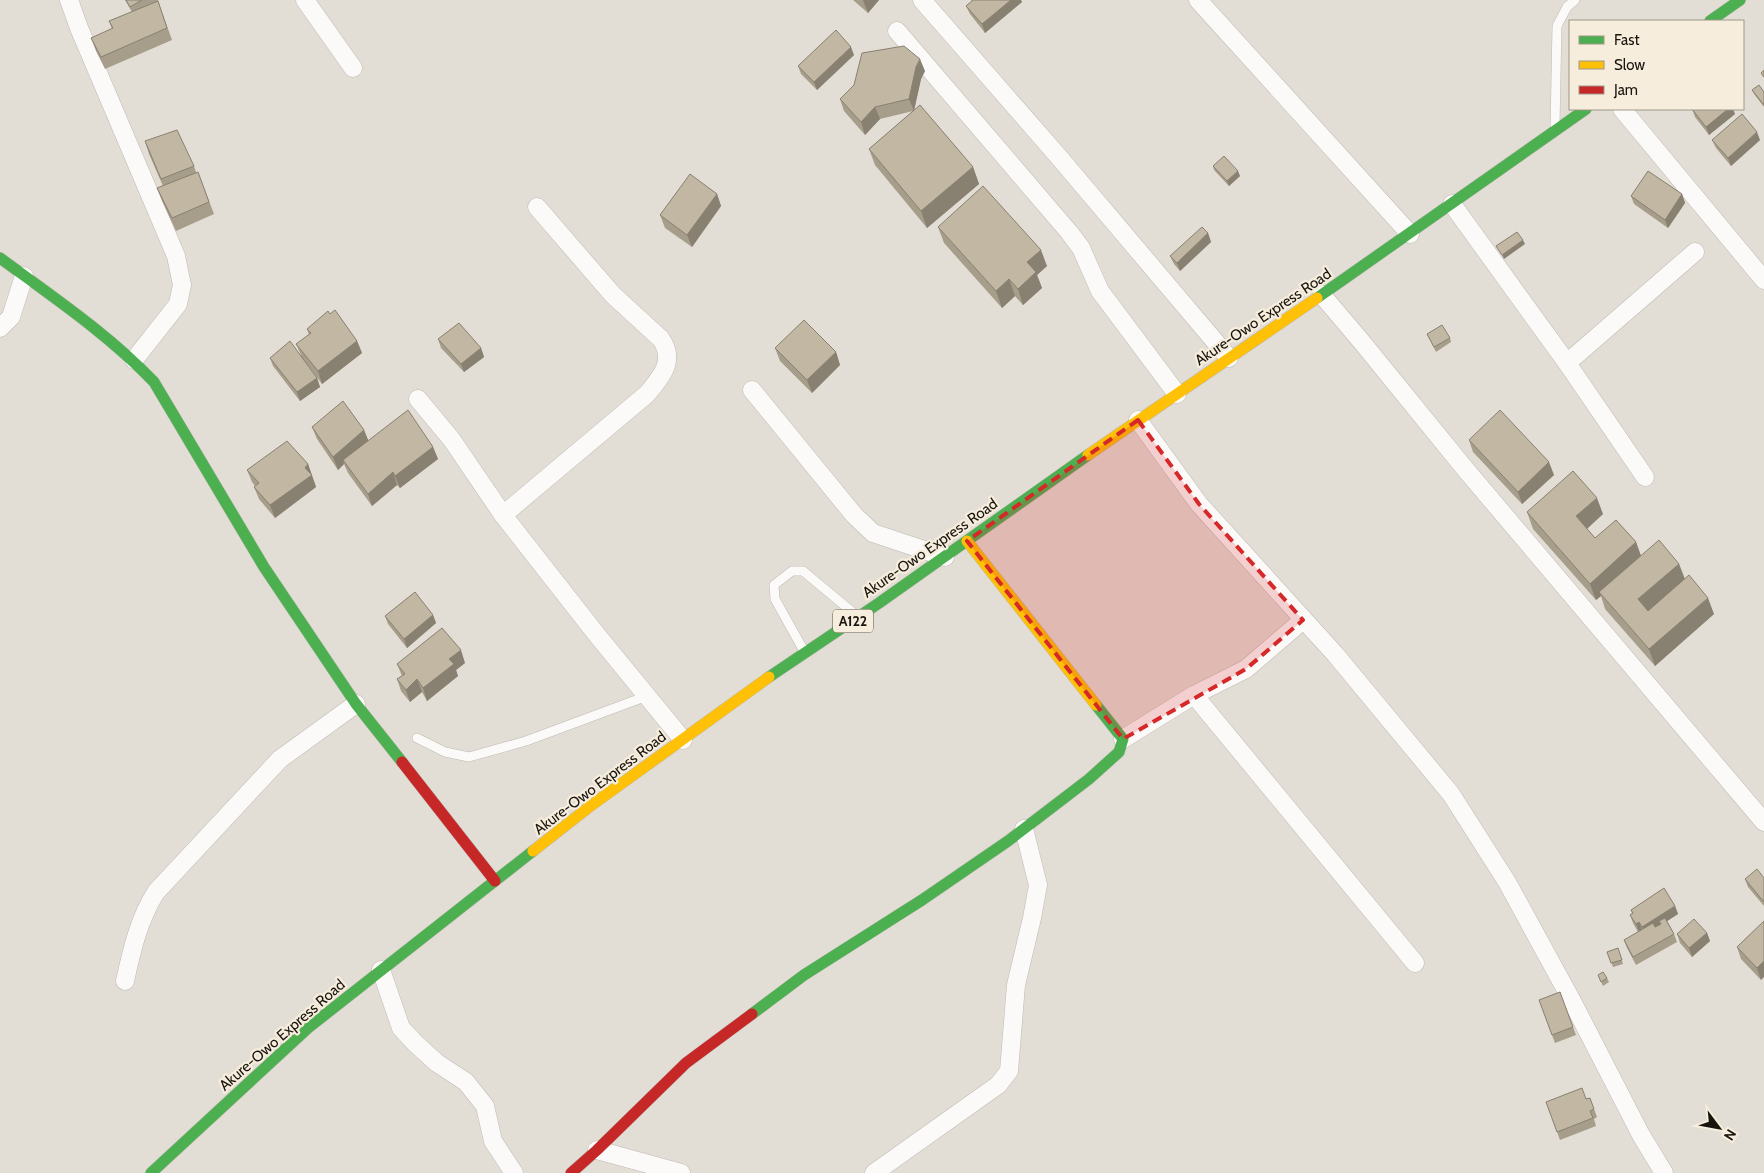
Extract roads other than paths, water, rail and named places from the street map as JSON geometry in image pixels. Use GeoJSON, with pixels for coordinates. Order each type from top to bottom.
{"type":"FeatureCollection","features":[{"type":"Feature","properties":{"kind":"main road"},"geometry":{"type":"LineString","coordinates":[[1711,20],[1740,0]]}},
{"type":"Feature","properties":{"kind":"main road","name":"Akure-Owo Express Road"},"geometry":{"type":"LineString","coordinates":[[151,1173],[308,1028],[589,807],[754,687],[858,617],[1138,420],[1410,234],[1585,110]]}},
{"type":"Feature","properties":{"kind":"main road"},"geometry":{"type":"LineString","coordinates":[[0,258],[134,360],[154,382],[264,567],[356,704],[495,881]]}},
{"type":"Feature","properties":{"kind":"main road"},"geometry":{"type":"LineString","coordinates":[[570,1173],[597,1150],[686,1063],[804,975],[922,900],[1024,829],[1089,779],[1119,752],[1124,739],[966,541]]}},
{"type":"Feature","properties":{"kind":"street"},"geometry":{"type":"LineString","coordinates":[[69,0],[79,28],[176,256],[180,273],[182,286],[178,304],[134,360]]}},
{"type":"Feature","properties":{"kind":"street"},"geometry":{"type":"LineString","coordinates":[[305,0],[353,68]]}},
{"type":"Feature","properties":{"kind":"street"},"geometry":{"type":"LineString","coordinates":[[922,0],[1058,156],[1229,358]]}},
{"type":"Feature","properties":{"kind":"street"},"geometry":{"type":"LineString","coordinates":[[1198,0],[1410,234]]}},
{"type":"Feature","properties":{"kind":"street"},"geometry":{"type":"LineString","coordinates":[[897,31],[1069,232],[1081,248],[1100,291],[1177,394]]}},
{"type":"Feature","properties":{"kind":"street"},"geometry":{"type":"LineString","coordinates":[[1623,110],[1764,280]]}},
{"type":"Feature","properties":{"kind":"street"},"geometry":{"type":"LineString","coordinates":[[1452,204],[1567,364],[1645,477]]}},
{"type":"Feature","properties":{"kind":"street"},"geometry":{"type":"LineString","coordinates":[[503,515],[647,394],[661,377],[667,364],[666,347],[661,339],[613,295],[536,208]]}},
{"type":"Feature","properties":{"kind":"street"},"geometry":{"type":"LineString","coordinates":[[1567,364],[1695,252]]}},
{"type":"Feature","properties":{"kind":"street"},"geometry":{"type":"LineString","coordinates":[[0,328],[11,317],[24,276]]}},
{"type":"Feature","properties":{"kind":"street"},"geometry":{"type":"LineString","coordinates":[[1322,295],[1466,470],[1764,822]]}},
{"type":"Feature","properties":{"kind":"street"},"geometry":{"type":"LineString","coordinates":[[752,390],[854,515],[873,533],[944,557]]}},
{"type":"Feature","properties":{"kind":"street"},"geometry":{"type":"LineString","coordinates":[[418,399],[452,440],[503,515],[683,740]]}},
{"type":"Feature","properties":{"kind":"street"},"geometry":{"type":"LineString","coordinates":[[1138,420],[1199,504],[1388,717],[1452,794],[1507,882],[1641,1134],[1664,1173]]}},
{"type":"Feature","properties":{"kind":"street"},"geometry":{"type":"LineString","coordinates":[[1124,739],[1194,696],[1246,669],[1303,620]]}},
{"type":"Feature","properties":{"kind":"street"},"geometry":{"type":"LineString","coordinates":[[1194,696],[1415,963]]}},
{"type":"Feature","properties":{"kind":"street"},"geometry":{"type":"LineString","coordinates":[[125,980],[134,940],[148,904],[156,892],[280,759],[356,704]]}},
{"type":"Feature","properties":{"kind":"street"},"geometry":{"type":"LineString","coordinates":[[874,1173],[998,1085],[1009,1071],[1016,985],[1038,885],[1024,829]]}},
{"type":"Feature","properties":{"kind":"street"},"geometry":{"type":"LineString","coordinates":[[381,970],[401,1028],[437,1063],[466,1082],[485,1106],[493,1141],[514,1173]]}},
{"type":"Feature","properties":{"kind":"street"},"geometry":{"type":"LineString","coordinates":[[597,1150],[681,1173]]}},
{"type":"Feature","properties":{"kind":"lane"},"geometry":{"type":"LineString","coordinates":[[1555,131],[1557,26],[1566,8],[1575,0]]}},
{"type":"Feature","properties":{"kind":"lane"},"geometry":{"type":"LineString","coordinates":[[805,653],[775,599],[774,585],[792,571],[803,571],[858,617]]}},
{"type":"Feature","properties":{"kind":"lane"},"geometry":{"type":"LineString","coordinates":[[417,738],[444,752],[469,757],[526,740],[647,696]]}}]}
